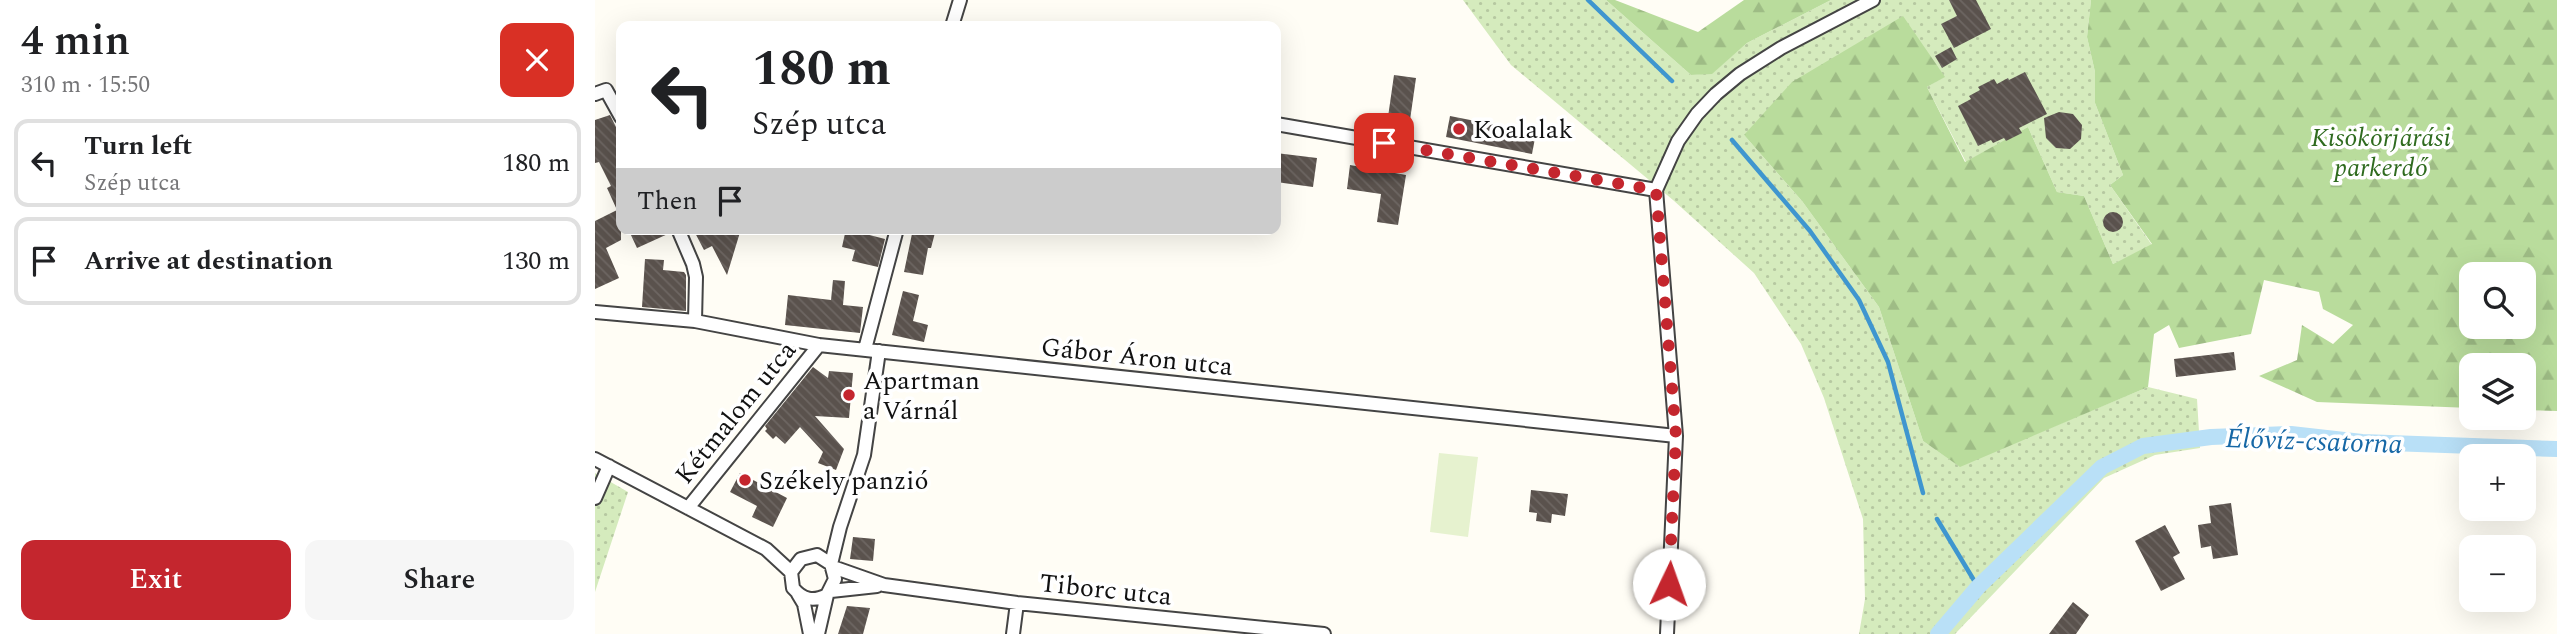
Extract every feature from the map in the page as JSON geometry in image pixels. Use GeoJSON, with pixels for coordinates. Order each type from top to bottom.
{"type":"FeatureCollection","features":[{"type":"Feature","properties":{"kind":"street"},"geometry":{"type":"LineString","coordinates":[[954,21],[960,0]]}},
{"type":"Feature","properties":{"kind":"street"},"geometry":{"type":"LineString","coordinates":[[1667,634],[1676,436],[1656,190],[1678,141],[1697,114],[1716,94],[1740,74],[1781,48],[1873,0]]}},
{"type":"Feature","properties":{"kind":"street"},"geometry":{"type":"LineString","coordinates":[[595,94],[606,90],[616,108]]}},
{"type":"Feature","properties":{"kind":"street"},"geometry":{"type":"LineString","coordinates":[[1281,125],[1656,190]]}},
{"type":"Feature","properties":{"kind":"street"},"geometry":{"type":"LineString","coordinates":[[681,235],[696,277],[695,321]]}},
{"type":"Feature","properties":{"kind":"street"},"geometry":{"type":"LineString","coordinates":[[865,349],[895,235]]}},
{"type":"Feature","properties":{"kind":"street","name":"Gábor Áron utca"},"geometry":{"type":"LineString","coordinates":[[595,312],[695,321],[819,345],[1676,436]]}},
{"type":"Feature","properties":{"kind":"street","name":"Kétmalom utca"},"geometry":{"type":"LineString","coordinates":[[688,508],[819,345]]}},
{"type":"Feature","properties":{"kind":"street"},"geometry":{"type":"LineString","coordinates":[[818,634],[835,579],[832,565],[843,520],[864,455],[879,351]]}},
{"type":"Feature","properties":{"kind":"street","name":"Tiborc utca"},"geometry":{"type":"LineString","coordinates":[[595,459],[766,549],[792,555],[812,555],[884,585],[1201,628],[1324,634]]}},
{"type":"Feature","properties":{"kind":"street"},"geometry":{"type":"LineString","coordinates":[[595,498],[609,466]]}},
{"type":"Feature","properties":{"kind":"street"},"geometry":{"type":"LineString","coordinates":[[791,572],[795,564],[812,555],[843,520]]}},
{"type":"Feature","properties":{"kind":"street","name":"Tiborc utca"},"geometry":{"type":"LineString","coordinates":[[766,549],[791,572],[791,580],[799,594],[813,599],[829,593],[884,585]]}},
{"type":"Feature","properties":{"kind":"street"},"geometry":{"type":"LineString","coordinates":[[799,594],[804,604],[810,634]]}},
{"type":"Feature","properties":{"kind":"street"},"geometry":{"type":"LineString","coordinates":[[1013,634],[1017,603]]}},
{"type":"Feature","properties":{"kind":"green space"},"geometry":{"type":"Polygon","coordinates":[[[1463,0],[1606,0],[1691,75],[1712,73],[1747,43],[1831,0],[2091,0],[2087,37],[2095,72],[2095,103],[2123,175],[2110,185],[2152,245],[2113,264],[2084,196],[2057,192],[2028,127],[1966,162],[1927,87],[1944,77],[1744,135],[1802,201],[1879,307],[1923,441],[1959,466],[2148,387],[2197,399],[2200,448],[2155,455],[2104,478],[1955,634],[1859,634],[1865,599],[1863,519],[1824,398],[1801,344],[1754,273],[1673,200],[1511,65],[1463,0]]]}},
{"type":"Feature","properties":{"kind":"green space"},"geometry":{"type":"Polygon","coordinates":[[[1606,0],[1615,0],[1698,32],[1744,0],[1831,0],[1747,43],[1712,74],[1691,75],[1606,0]]]}},
{"type":"Feature","properties":{"kind":"green space","name":"Kisökörjárási parkerdő"},"geometry":{"type":"Polygon","coordinates":[[[2091,0],[2557,0],[2557,411],[2536,410],[2536,353],[2459,353],[2459,408],[2317,402],[2259,376],[2297,360],[2302,325],[2333,344],[2353,325],[2323,309],[2319,292],[2264,280],[2251,334],[2179,348],[2169,325],[2154,334],[2148,387],[1960,467],[1923,441],[1879,307],[1802,201],[1744,135],[1792,82],[1903,16],[1945,77],[1927,87],[1965,162],[2028,127],[2057,192],[2084,196],[2113,264],[2152,244],[2110,185],[2123,175],[2095,103],[2095,72],[2087,37],[2091,0]]]}},
{"type":"Feature","properties":{"kind":"green space"},"geometry":{"type":"Polygon","coordinates":[[[1439,453],[1478,457],[1468,537],[1430,532],[1439,453]]]}},
{"type":"Feature","properties":{"kind":"green space"},"geometry":{"type":"Polygon","coordinates":[[[595,473],[628,492],[595,592],[595,473]]]}},
{"type":"Feature","properties":{"kind":"building"},"geometry":{"type":"Polygon","coordinates":[[[1949,0],[1976,0],[1991,29],[1954,48],[1941,24],[1957,16],[1949,0]]]}},
{"type":"Feature","properties":{"kind":"building"},"geometry":{"type":"Polygon","coordinates":[[[1951,47],[1957,59],[1942,68],[1935,56],[1951,47]]]}},
{"type":"Feature","properties":{"kind":"building"},"geometry":{"type":"Polygon","coordinates":[[[2025,72],[2047,114],[2019,128],[2022,133],[2006,141],[2004,138],[1993,143],[1991,140],[1978,146],[1958,106],[1971,99],[1969,96],[1980,90],[1978,87],[1994,79],[1997,84],[2025,72]]]}},
{"type":"Feature","properties":{"kind":"building"},"geometry":{"type":"Polygon","coordinates":[[[1394,75],[1416,78],[1410,120],[1388,117],[1394,75]]]}},
{"type":"Feature","properties":{"kind":"building"},"geometry":{"type":"Polygon","coordinates":[[[2059,112],[2073,114],[2082,125],[2081,139],[2070,149],[2056,148],[2046,138],[2044,118],[2059,112]]]}},
{"type":"Feature","properties":{"kind":"building"},"geometry":{"type":"Polygon","coordinates":[[[610,115],[616,127],[616,208],[607,188],[611,186],[599,162],[595,163],[595,120],[610,115]]]}},
{"type":"Feature","properties":{"kind":"building"},"geometry":{"type":"Polygon","coordinates":[[[1450,116],[1536,133],[1532,154],[1446,137],[1450,116]]]}},
{"type":"Feature","properties":{"kind":"building"},"geometry":{"type":"Polygon","coordinates":[[[1281,154],[1317,158],[1313,187],[1281,183],[1281,154]]]}},
{"type":"Feature","properties":{"kind":"building"},"geometry":{"type":"Polygon","coordinates":[[[1350,165],[1406,175],[1398,225],[1377,222],[1381,194],[1347,189],[1350,165]]]}},
{"type":"Feature","properties":{"kind":"building"},"geometry":{"type":"Polygon","coordinates":[[[616,210],[616,235],[621,235],[621,240],[606,248],[619,278],[595,289],[595,221],[616,210]]]}},
{"type":"Feature","properties":{"kind":"building"},"geometry":{"type":"Polygon","coordinates":[[[2109,212],[2117,212],[2123,222],[2117,232],[2109,232],[2103,226],[2103,218],[2109,212]]]}},
{"type":"Feature","properties":{"kind":"building"},"geometry":{"type":"Polygon","coordinates":[[[631,235],[666,235],[637,248],[631,235]]]}},
{"type":"Feature","properties":{"kind":"building"},"geometry":{"type":"Polygon","coordinates":[[[696,235],[739,235],[727,275],[712,246],[704,250],[696,235]]]}},
{"type":"Feature","properties":{"kind":"building"},"geometry":{"type":"Polygon","coordinates":[[[845,235],[869,235],[885,239],[878,267],[852,261],[855,250],[842,247],[845,235]]]}},
{"type":"Feature","properties":{"kind":"building"},"geometry":{"type":"Polygon","coordinates":[[[912,235],[934,235],[931,248],[928,248],[923,275],[904,272],[912,235]]]}},
{"type":"Feature","properties":{"kind":"building"},"geometry":{"type":"Polygon","coordinates":[[[645,259],[664,260],[663,270],[684,272],[686,311],[642,307],[645,259]]]}},
{"type":"Feature","properties":{"kind":"building"},"geometry":{"type":"Polygon","coordinates":[[[833,280],[845,281],[843,305],[863,307],[860,333],[785,325],[788,295],[831,300],[833,280]]]}},
{"type":"Feature","properties":{"kind":"building"},"geometry":{"type":"Polygon","coordinates":[[[903,291],[919,295],[913,321],[928,325],[924,342],[892,335],[903,291]]]}},
{"type":"Feature","properties":{"kind":"building"},"geometry":{"type":"Polygon","coordinates":[[[2234,352],[2236,370],[2176,377],[2174,359],[2234,352]]]}},
{"type":"Feature","properties":{"kind":"building"},"geometry":{"type":"Polygon","coordinates":[[[813,367],[828,378],[829,371],[853,373],[849,418],[815,416],[844,449],[836,470],[818,463],[823,452],[800,427],[785,444],[776,436],[773,439],[765,431],[765,426],[813,367]]]}},
{"type":"Feature","properties":{"kind":"building"},"geometry":{"type":"Polygon","coordinates":[[[740,473],[787,498],[773,527],[752,517],[757,506],[730,492],[740,473]]]}},
{"type":"Feature","properties":{"kind":"building"},"geometry":{"type":"Polygon","coordinates":[[[1531,490],[1568,494],[1565,516],[1552,514],[1551,523],[1536,521],[1537,513],[1529,512],[1531,490]]]}},
{"type":"Feature","properties":{"kind":"building"},"geometry":{"type":"Polygon","coordinates":[[[2231,503],[2238,555],[2213,559],[2211,546],[2201,548],[2198,525],[2211,523],[2209,506],[2231,503]]]}},
{"type":"Feature","properties":{"kind":"building"},"geometry":{"type":"Polygon","coordinates":[[[2165,525],[2180,553],[2173,557],[2185,579],[2161,591],[2135,541],[2165,525]]]}},
{"type":"Feature","properties":{"kind":"building"},"geometry":{"type":"Polygon","coordinates":[[[853,537],[875,539],[873,561],[850,559],[853,537]]]}},
{"type":"Feature","properties":{"kind":"building"},"geometry":{"type":"Polygon","coordinates":[[[2073,602],[2089,615],[2076,634],[2049,634],[2073,602]]]}},
{"type":"Feature","properties":{"kind":"building"},"geometry":{"type":"Polygon","coordinates":[[[847,606],[870,608],[863,634],[838,634],[847,606]]]}},
{"type":"Feature","properties":{"kind":"waterway"},"geometry":{"type":"LineString","coordinates":[[1588,0],[1672,81]]}},
{"type":"Feature","properties":{"kind":"waterway"},"geometry":{"type":"LineString","coordinates":[[1732,140],[1810,231],[1859,300],[1888,362],[1923,493]]}},
{"type":"Feature","properties":{"kind":"waterway","name":"Élővíz-csatorna"},"geometry":{"type":"LineString","coordinates":[[1938,634],[1978,587],[2102,467],[2143,446],[2211,437],[2291,434],[2362,442],[2557,449]]}},
{"type":"Feature","properties":{"kind":"waterway"},"geometry":{"type":"LineString","coordinates":[[1937,519],[1978,587]]}},
{"type":"Feature","properties":{"kind":"place","name":"Koalalak"},"geometry":{"type":"Point","coordinates":[1459,129]}},
{"type":"Feature","properties":{"kind":"place","name":"Apartman a Várnál"},"geometry":{"type":"Point","coordinates":[849,395]}},
{"type":"Feature","properties":{"kind":"place","name":"Székely panzió"},"geometry":{"type":"Point","coordinates":[745,480]}},
{"type":"Feature","properties":{"kind":"route"},"geometry":{"type":"LineString","coordinates":[[1384,143],[1656,190],[1676,436],[1669,584]]}}]}
